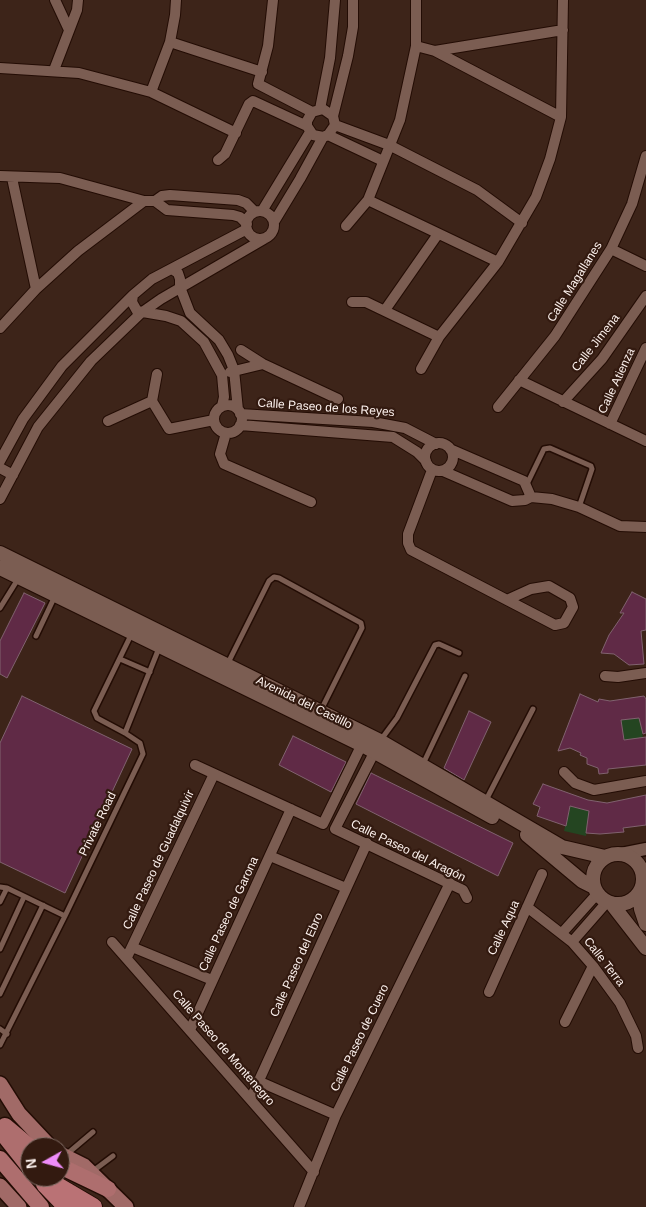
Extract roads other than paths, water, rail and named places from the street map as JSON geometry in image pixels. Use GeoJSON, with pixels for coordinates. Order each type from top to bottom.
{"type":"FeatureCollection","features":[{"type":"Feature","properties":{"kind":"highway"},"geometry":{"type":"LineString","coordinates":[[0,1122],[20,1139]]}},
{"type":"Feature","properties":{"kind":"highway"},"geometry":{"type":"LineString","coordinates":[[0,1130],[20,1155]]}},
{"type":"Feature","properties":{"kind":"highway"},"geometry":{"type":"LineString","coordinates":[[0,1159],[41,1207]]}},
{"type":"Feature","properties":{"kind":"highway"},"geometry":{"type":"LineString","coordinates":[[74,1159],[108,1189]]}},
{"type":"Feature","properties":{"kind":"highway"},"geometry":{"type":"LineString","coordinates":[[47,1187],[66,1207]]}},
{"type":"Feature","properties":{"kind":"highway"},"geometry":{"type":"LineString","coordinates":[[59,1187],[93,1207]]}},
{"type":"Feature","properties":{"kind":"main road","name":"Avenida del Castillo"},"geometry":{"type":"LineString","coordinates":[[0,552],[135,627],[371,743],[422,764],[482,807],[562,846],[605,858]]}},
{"type":"Feature","properties":{"kind":"main road","name":"Avenida del Castillo"},"geometry":{"type":"LineString","coordinates":[[0,568],[56,596],[135,627]]}},
{"type":"Feature","properties":{"kind":"main road","name":"Avenida del Castillo"},"geometry":{"type":"LineString","coordinates":[[371,743],[525,834],[602,896],[646,948]]}},
{"type":"Feature","properties":{"kind":"main road"},"geometry":{"type":"LineString","coordinates":[[642,884],[626,903],[602,896],[594,870],[605,858],[621,854],[629,857],[640,867],[642,884],[641,909],[646,924]]}},
{"type":"Feature","properties":{"kind":"main road"},"geometry":{"type":"LineString","coordinates":[[0,1084],[19,1114],[41,1137]]}},
{"type":"Feature","properties":{"kind":"main road"},"geometry":{"type":"LineString","coordinates":[[74,1159],[126,1207]]}},
{"type":"Feature","properties":{"kind":"main road"},"geometry":{"type":"LineString","coordinates":[[0,1186],[20,1207]]}},
{"type":"Feature","properties":{"kind":"street"},"geometry":{"type":"LineString","coordinates":[[56,0],[69,30]]}},
{"type":"Feature","properties":{"kind":"street"},"geometry":{"type":"LineString","coordinates":[[54,70],[77,10],[78,0]]}},
{"type":"Feature","properties":{"kind":"street"},"geometry":{"type":"LineString","coordinates":[[151,92],[170,42],[176,15],[176,0]]}},
{"type":"Feature","properties":{"kind":"street"},"geometry":{"type":"LineString","coordinates":[[273,0],[268,46],[259,86],[316,111],[327,111],[334,120],[389,145],[477,190],[522,223]]}},
{"type":"Feature","properties":{"kind":"street"},"geometry":{"type":"LineString","coordinates":[[0,460],[29,411],[62,366],[133,295],[152,279],[247,226],[251,215],[259,212],[308,129],[307,121],[316,111],[330,58],[335,0]]}},
{"type":"Feature","properties":{"kind":"street"},"geometry":{"type":"LineString","coordinates":[[0,499],[43,420],[91,361],[141,313],[180,287],[264,239],[272,232],[274,222],[334,120],[348,56],[353,0]]}},
{"type":"Feature","properties":{"kind":"street"},"geometry":{"type":"LineString","coordinates":[[346,226],[368,200],[400,120],[416,46],[416,0]]}},
{"type":"Feature","properties":{"kind":"street"},"geometry":{"type":"LineString","coordinates":[[421,369],[439,338],[498,262],[536,196],[550,159],[561,117],[563,0]]}},
{"type":"Feature","properties":{"kind":"street"},"geometry":{"type":"LineString","coordinates":[[435,50],[563,30]]}},
{"type":"Feature","properties":{"kind":"street"},"geometry":{"type":"LineString","coordinates":[[170,42],[262,72]]}},
{"type":"Feature","properties":{"kind":"street"},"geometry":{"type":"LineString","coordinates":[[416,46],[435,50],[561,117]]}},
{"type":"Feature","properties":{"kind":"street"},"geometry":{"type":"LineString","coordinates":[[0,68],[79,73],[151,92],[236,133]]}},
{"type":"Feature","properties":{"kind":"street"},"geometry":{"type":"LineString","coordinates":[[218,160],[225,154],[249,104],[253,101],[308,129],[318,137],[325,136],[383,160]]}},
{"type":"Feature","properties":{"kind":"street","name":"Calle Magallanes"},"geometry":{"type":"LineString","coordinates":[[498,407],[555,336],[611,250],[643,177],[646,156]]}},
{"type":"Feature","properties":{"kind":"street"},"geometry":{"type":"LineString","coordinates":[[0,176],[12,178],[60,178],[144,201],[155,201],[162,196],[170,195],[238,200],[259,212],[267,213],[274,222]]}},
{"type":"Feature","properties":{"kind":"street"},"geometry":{"type":"LineString","coordinates":[[12,178],[36,289]]}},
{"type":"Feature","properties":{"kind":"street"},"geometry":{"type":"LineString","coordinates":[[368,200],[498,262]]}},
{"type":"Feature","properties":{"kind":"street"},"geometry":{"type":"LineString","coordinates":[[0,328],[36,289],[78,251],[144,201]]}},
{"type":"Feature","properties":{"kind":"street"},"geometry":{"type":"LineString","coordinates":[[155,201],[167,210],[240,217],[254,237],[264,239]]}},
{"type":"Feature","properties":{"kind":"street"},"geometry":{"type":"LineString","coordinates":[[385,310],[438,234]]}},
{"type":"Feature","properties":{"kind":"street"},"geometry":{"type":"LineString","coordinates":[[611,250],[646,266]]}},
{"type":"Feature","properties":{"kind":"street"},"geometry":{"type":"LineString","coordinates":[[133,295],[132,302],[141,313],[174,318],[190,328],[204,342],[222,375],[224,397],[222,406],[216,412],[214,420],[218,429],[226,433],[234,432],[240,425],[234,370],[219,340],[190,313],[180,287],[178,273],[172,269]]}},
{"type":"Feature","properties":{"kind":"street","name":"Calle Jimena"},"geometry":{"type":"LineString","coordinates":[[562,402],[602,359],[646,296]]}},
{"type":"Feature","properties":{"kind":"street"},"geometry":{"type":"LineString","coordinates":[[352,302],[366,302],[439,338]]}},
{"type":"Feature","properties":{"kind":"street","name":"Calle Atienza"},"geometry":{"type":"LineString","coordinates":[[610,424],[646,348]]}},
{"type":"Feature","properties":{"kind":"street"},"geometry":{"type":"LineString","coordinates":[[241,350],[263,364],[338,398]]}},
{"type":"Feature","properties":{"kind":"street"},"geometry":{"type":"LineString","coordinates":[[222,375],[234,370],[263,364]]}},
{"type":"Feature","properties":{"kind":"street"},"geometry":{"type":"LineString","coordinates":[[157,374],[152,402],[169,429],[214,420]]}},
{"type":"Feature","properties":{"kind":"street"},"geometry":{"type":"LineString","coordinates":[[519,380],[646,441]]}},
{"type":"Feature","properties":{"kind":"street"},"geometry":{"type":"LineString","coordinates":[[108,421],[152,402]]}},
{"type":"Feature","properties":{"kind":"street"},"geometry":{"type":"LineString","coordinates":[[222,406],[230,406],[239,412]]}},
{"type":"Feature","properties":{"kind":"street"},"geometry":{"type":"LineString","coordinates":[[29,411],[43,420]]}},
{"type":"Feature","properties":{"kind":"street","name":"Calle Paseo de los Reyes"},"geometry":{"type":"LineString","coordinates":[[239,412],[373,422],[405,428],[436,444]]}},
{"type":"Feature","properties":{"kind":"street","name":"Calle Paseo de los Reyes"},"geometry":{"type":"LineString","coordinates":[[240,425],[393,438],[417,452],[434,467],[512,501],[525,500],[531,497],[552,499],[579,507],[620,526],[646,527]]}},
{"type":"Feature","properties":{"kind":"street"},"geometry":{"type":"LineString","coordinates":[[226,433],[220,454],[224,464],[311,502]]}},
{"type":"Feature","properties":{"kind":"street"},"geometry":{"type":"LineString","coordinates":[[509,599],[531,589],[549,586],[570,598],[573,607],[564,623],[555,625],[509,599],[411,550],[408,543],[408,534],[434,467],[427,450],[436,444],[446,445],[450,449],[524,480],[531,497]]}},
{"type":"Feature","properties":{"kind":"street"},"geometry":{"type":"LineString","coordinates":[[434,467],[451,464],[453,459],[450,449]]}},
{"type":"Feature","properties":{"kind":"street"},"geometry":{"type":"LineString","coordinates":[[0,468],[13,475]]}},
{"type":"Feature","properties":{"kind":"street"},"geometry":{"type":"LineString","coordinates":[[605,676],[646,673]]}},
{"type":"Feature","properties":{"kind":"street"},"geometry":{"type":"LineString","coordinates":[[195,765],[323,824],[371,743]]}},
{"type":"Feature","properties":{"kind":"street"},"geometry":{"type":"LineString","coordinates":[[332,806],[343,812],[371,743]]}},
{"type":"Feature","properties":{"kind":"street"},"geometry":{"type":"LineString","coordinates":[[564,772],[575,783],[594,790],[646,781]]}},
{"type":"Feature","properties":{"kind":"street","name":"Calle Paseo de Guadalquivir"},"geometry":{"type":"LineString","coordinates":[[127,957],[214,774]]}},
{"type":"Feature","properties":{"kind":"street","name":"Calle Paseo de Garona"},"geometry":{"type":"LineString","coordinates":[[190,1030],[292,809]]}},
{"type":"Feature","properties":{"kind":"street","name":"Calle Paseo del Aragón"},"geometry":{"type":"LineString","coordinates":[[343,812],[334,829],[450,883],[463,890],[467,898]]}},
{"type":"Feature","properties":{"kind":"street","name":"Calle Paseo del Ebro"},"geometry":{"type":"LineString","coordinates":[[251,1098],[367,844]]}},
{"type":"Feature","properties":{"kind":"street"},"geometry":{"type":"LineString","coordinates":[[621,854],[646,849]]}},
{"type":"Feature","properties":{"kind":"street"},"geometry":{"type":"LineString","coordinates":[[270,856],[346,888]]}},
{"type":"Feature","properties":{"kind":"street","name":"Calle Aqua"},"geometry":{"type":"LineString","coordinates":[[489,992],[542,874]]}},
{"type":"Feature","properties":{"kind":"street","name":"Calle Paseo de Cuero"},"geometry":{"type":"LineString","coordinates":[[299,1207],[336,1115],[450,883]]}},
{"type":"Feature","properties":{"kind":"street"},"geometry":{"type":"LineString","coordinates":[[562,933],[602,896]]}},
{"type":"Feature","properties":{"kind":"street"},"geometry":{"type":"LineString","coordinates":[[572,942],[602,896]]}},
{"type":"Feature","properties":{"kind":"street","name":"Calle Terra"},"geometry":{"type":"LineString","coordinates":[[527,907],[562,933],[593,966],[620,1003],[636,1036],[638,1048]]}},
{"type":"Feature","properties":{"kind":"street","name":"Calle Paseo de Montenegro"},"geometry":{"type":"LineString","coordinates":[[112,942],[314,1172]]}},
{"type":"Feature","properties":{"kind":"street"},"geometry":{"type":"LineString","coordinates":[[132,947],[212,980]]}},
{"type":"Feature","properties":{"kind":"street"},"geometry":{"type":"LineString","coordinates":[[565,1022],[593,966]]}},
{"type":"Feature","properties":{"kind":"street"},"geometry":{"type":"LineString","coordinates":[[258,1081],[336,1115]]}},
{"type":"Feature","properties":{"kind":"lane"},"geometry":{"type":"LineString","coordinates":[[527,484],[544,449],[550,448],[591,466],[592,473],[579,507]]}},
{"type":"Feature","properties":{"kind":"lane"},"geometry":{"type":"LineString","coordinates":[[0,608],[3,597],[18,577]]}},
{"type":"Feature","properties":{"kind":"lane"},"geometry":{"type":"LineString","coordinates":[[224,671],[269,581],[274,577],[279,578],[362,623],[362,628],[318,717]]}},
{"type":"Feature","properties":{"kind":"lane"},"geometry":{"type":"LineString","coordinates":[[36,636],[56,596]]}},
{"type":"Feature","properties":{"kind":"lane","name":"Private Road"},"geometry":{"type":"LineString","coordinates":[[0,1045],[143,754],[140,743],[97,718],[94,711],[135,627]]}},
{"type":"Feature","properties":{"kind":"lane"},"geometry":{"type":"LineString","coordinates":[[125,733],[162,640]]}},
{"type":"Feature","properties":{"kind":"lane"},"geometry":{"type":"LineString","coordinates":[[371,743],[397,718],[434,645],[440,644],[459,653]]}},
{"type":"Feature","properties":{"kind":"lane"},"geometry":{"type":"LineString","coordinates":[[120,659],[150,672]]}},
{"type":"Feature","properties":{"kind":"lane"},"geometry":{"type":"LineString","coordinates":[[422,764],[465,676]]}},
{"type":"Feature","properties":{"kind":"lane"},"geometry":{"type":"LineString","coordinates":[[482,807],[533,709]]}},
{"type":"Feature","properties":{"kind":"lane"},"geometry":{"type":"LineString","coordinates":[[0,887],[7,888],[64,916]]}},
{"type":"Feature","properties":{"kind":"lane"},"geometry":{"type":"LineString","coordinates":[[0,902],[7,888]]}},
{"type":"Feature","properties":{"kind":"lane"},"geometry":{"type":"LineString","coordinates":[[0,949],[24,897]]}},
{"type":"Feature","properties":{"kind":"lane"},"geometry":{"type":"LineString","coordinates":[[0,994],[43,906]]}},
{"type":"Feature","properties":{"kind":"lane"},"geometry":{"type":"LineString","coordinates":[[0,1028],[7,1034]]}},
{"type":"Feature","properties":{"kind":"lane"},"geometry":{"type":"LineString","coordinates":[[74,1159],[93,1132]]}},
{"type":"Feature","properties":{"kind":"lane"},"geometry":{"type":"LineString","coordinates":[[74,1159],[113,1156]]}}]}
